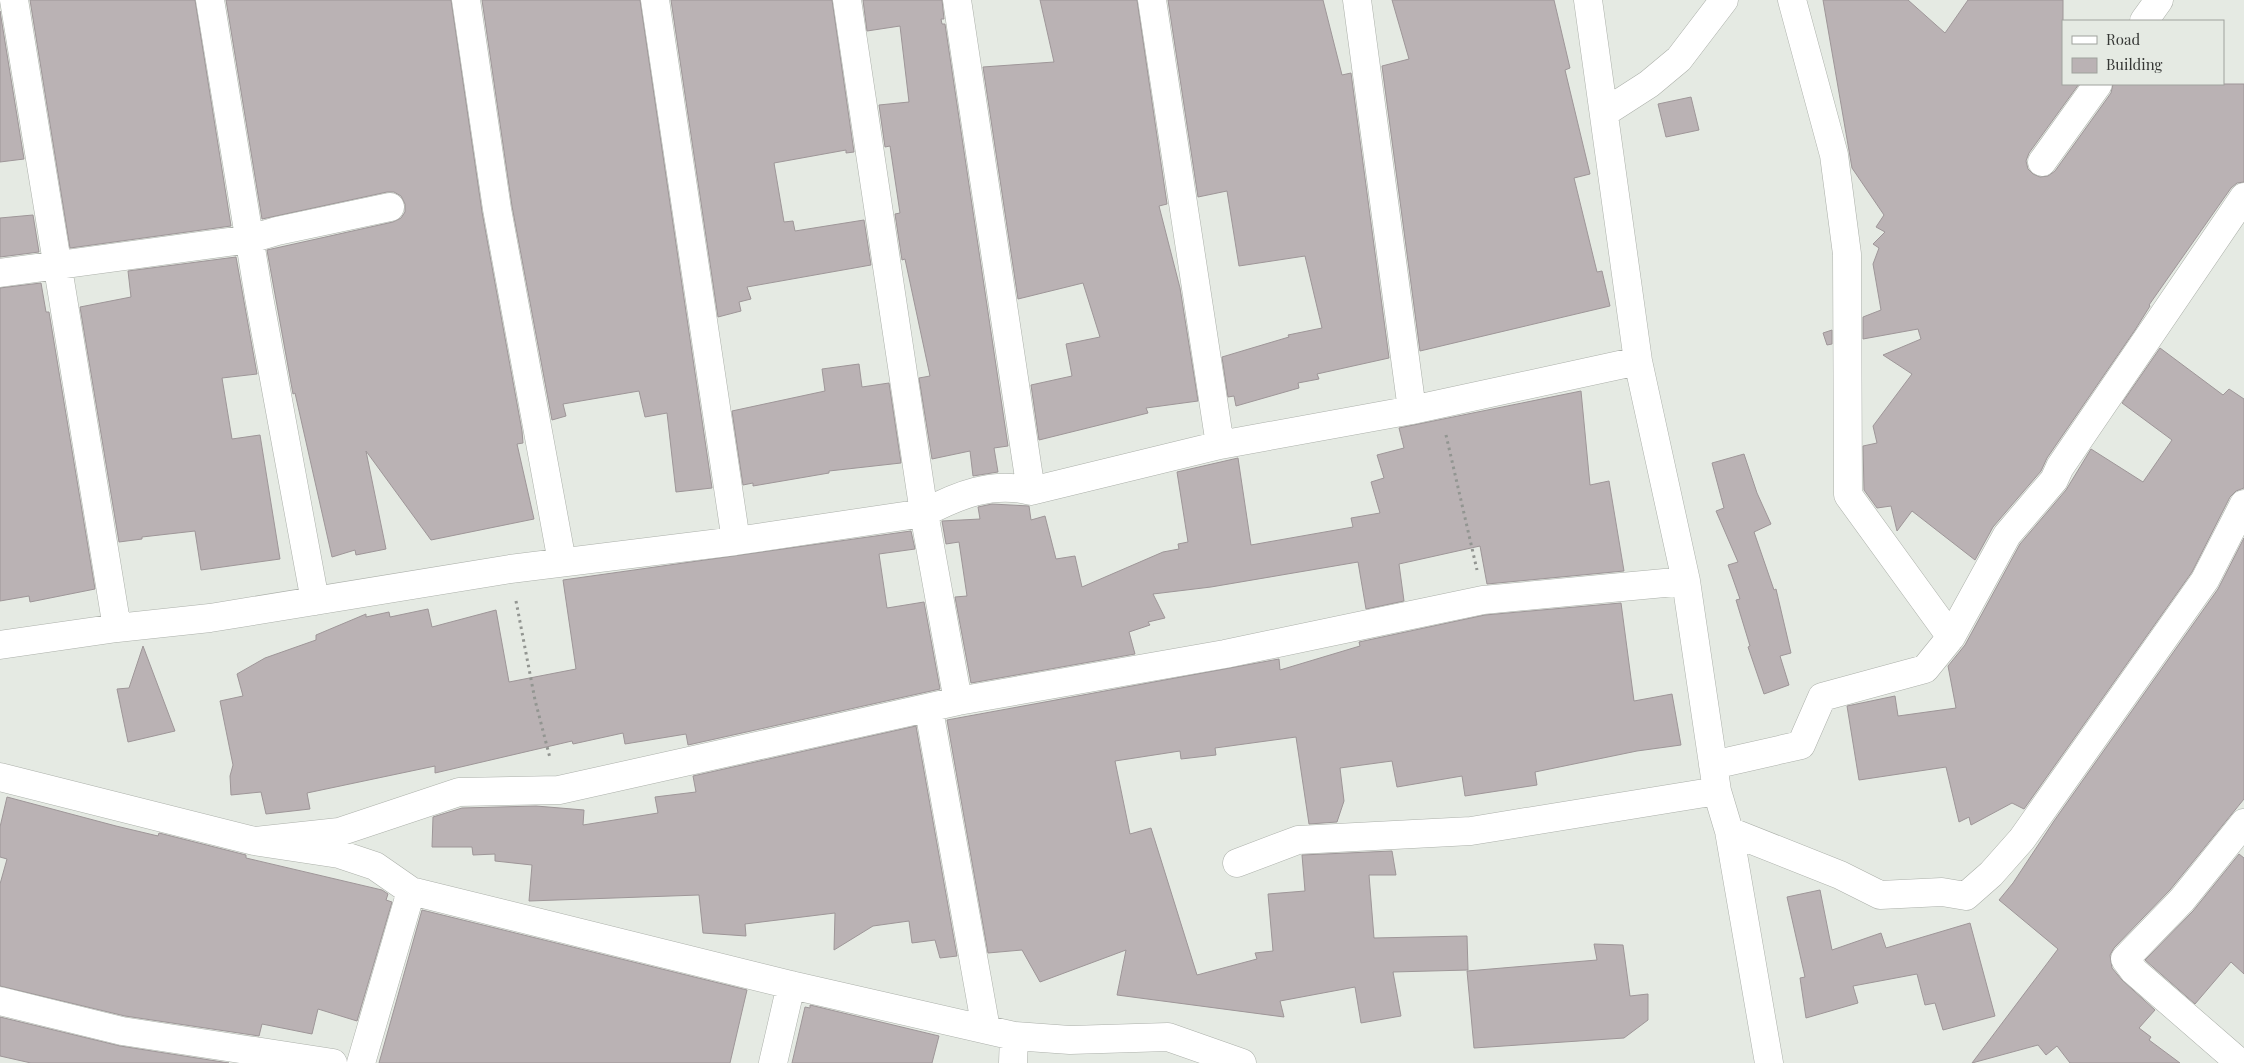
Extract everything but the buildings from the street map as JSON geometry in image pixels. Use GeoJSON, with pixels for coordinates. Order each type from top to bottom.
{"type":"FeatureCollection","features":[{"type":"Feature","properties":{"kind":"street"},"geometry":{"type":"LineString","coordinates":[[14,0],[116,628]]}},
{"type":"Feature","properties":{"kind":"street"},"geometry":{"type":"LineString","coordinates":[[210,0],[250,239],[315,601]]}},
{"type":"Feature","properties":{"kind":"street"},"geometry":{"type":"LineString","coordinates":[[466,0],[497,209],[562,562]]}},
{"type":"Feature","properties":{"kind":"street"},"geometry":{"type":"LineString","coordinates":[[655,0],[736,541]]}},
{"type":"Feature","properties":{"kind":"street"},"geometry":{"type":"LineString","coordinates":[[847,0],[924,513],[958,702]]}},
{"type":"Feature","properties":{"kind":"street"},"geometry":{"type":"LineString","coordinates":[[957,0],[1031,491]]}},
{"type":"Feature","properties":{"kind":"street"},"geometry":{"type":"LineString","coordinates":[[1152,0],[1220,446]]}},
{"type":"Feature","properties":{"kind":"street"},"geometry":{"type":"LineString","coordinates":[[1357,0],[1412,410]]}},
{"type":"Feature","properties":{"kind":"street"},"geometry":{"type":"LineString","coordinates":[[1588,0],[1638,361],[1686,582],[1717,791],[1729,832],[1769,1063]]}},
{"type":"Feature","properties":{"kind":"street"},"geometry":{"type":"LineString","coordinates":[[1604,113],[1649,84],[1679,59],[1724,0]]}},
{"type":"Feature","properties":{"kind":"street"},"geometry":{"type":"LineString","coordinates":[[1792,0],[1834,155],[1847,254],[1848,495],[1952,637]]}},
{"type":"Feature","properties":{"kind":"street"},"geometry":{"type":"LineString","coordinates":[[2145,20],[2159,0]]}},
{"type":"Feature","properties":{"kind":"street"},"geometry":{"type":"LineString","coordinates":[[2042,162],[2097,85]]}},
{"type":"Feature","properties":{"kind":"street"},"geometry":{"type":"LineString","coordinates":[[1713,765],[1801,745],[1822,696],[1925,669],[1952,637],[2007,535],[2054,480],[2060,467],[2244,197]]}},
{"type":"Feature","properties":{"kind":"street"},"geometry":{"type":"LineString","coordinates":[[0,273],[57,267],[250,239],[277,231],[390,207]]}},
{"type":"Feature","properties":{"kind":"street"},"geometry":{"type":"LineString","coordinates":[[0,646],[116,628],[210,618],[510,569],[736,541],[924,513],[950,499],[980,489],[1015,486],[1031,491],[1220,446],[1412,410],[1638,361]]}},
{"type":"Feature","properties":{"kind":"street"},"geometry":{"type":"LineString","coordinates":[[1729,832],[1840,875],[1880,895],[1942,892],[1966,896],[1991,874],[2022,839],[2205,580],[2244,504]]}},
{"type":"Feature","properties":{"kind":"street"},"geometry":{"type":"LineString","coordinates":[[254,841],[339,832],[459,792],[559,790],[929,710],[958,702],[1225,654],[1483,600],[1686,582]]}},
{"type":"Feature","properties":{"kind":"street"},"geometry":{"type":"LineString","coordinates":[[929,710],[986,1029]]}},
{"type":"Feature","properties":{"kind":"street"},"geometry":{"type":"LineString","coordinates":[[0,778],[254,841],[339,854],[375,866],[411,891],[791,985],[1014,1036],[1070,1040],[1168,1038],[1242,1063]]}},
{"type":"Feature","properties":{"kind":"street"},"geometry":{"type":"LineString","coordinates":[[1237,863],[1298,840],[1471,831],[1717,791]]}},
{"type":"Feature","properties":{"kind":"street"},"geometry":{"type":"LineString","coordinates":[[2239,840],[2125,959],[2134,971],[2240,1063]]}},
{"type":"Feature","properties":{"kind":"street"},"geometry":{"type":"LineString","coordinates":[[361,1063],[411,891]]}},
{"type":"Feature","properties":{"kind":"street"},"geometry":{"type":"LineString","coordinates":[[773,1063],[791,985]]}},
{"type":"Feature","properties":{"kind":"street"},"geometry":{"type":"LineString","coordinates":[[0,1001],[122,1031],[333,1063]]}},
{"type":"Feature","properties":{"kind":"street"},"geometry":{"type":"LineString","coordinates":[[1012,1063],[1014,1036]]}},
{"type":"Feature","properties":{"kind":"path"},"geometry":{"type":"LineString","coordinates":[[1439,403],[1483,600]]}},
{"type":"Feature","properties":{"kind":"path"},"geometry":{"type":"LineString","coordinates":[[510,569],[534,700],[559,790]]}}]}
